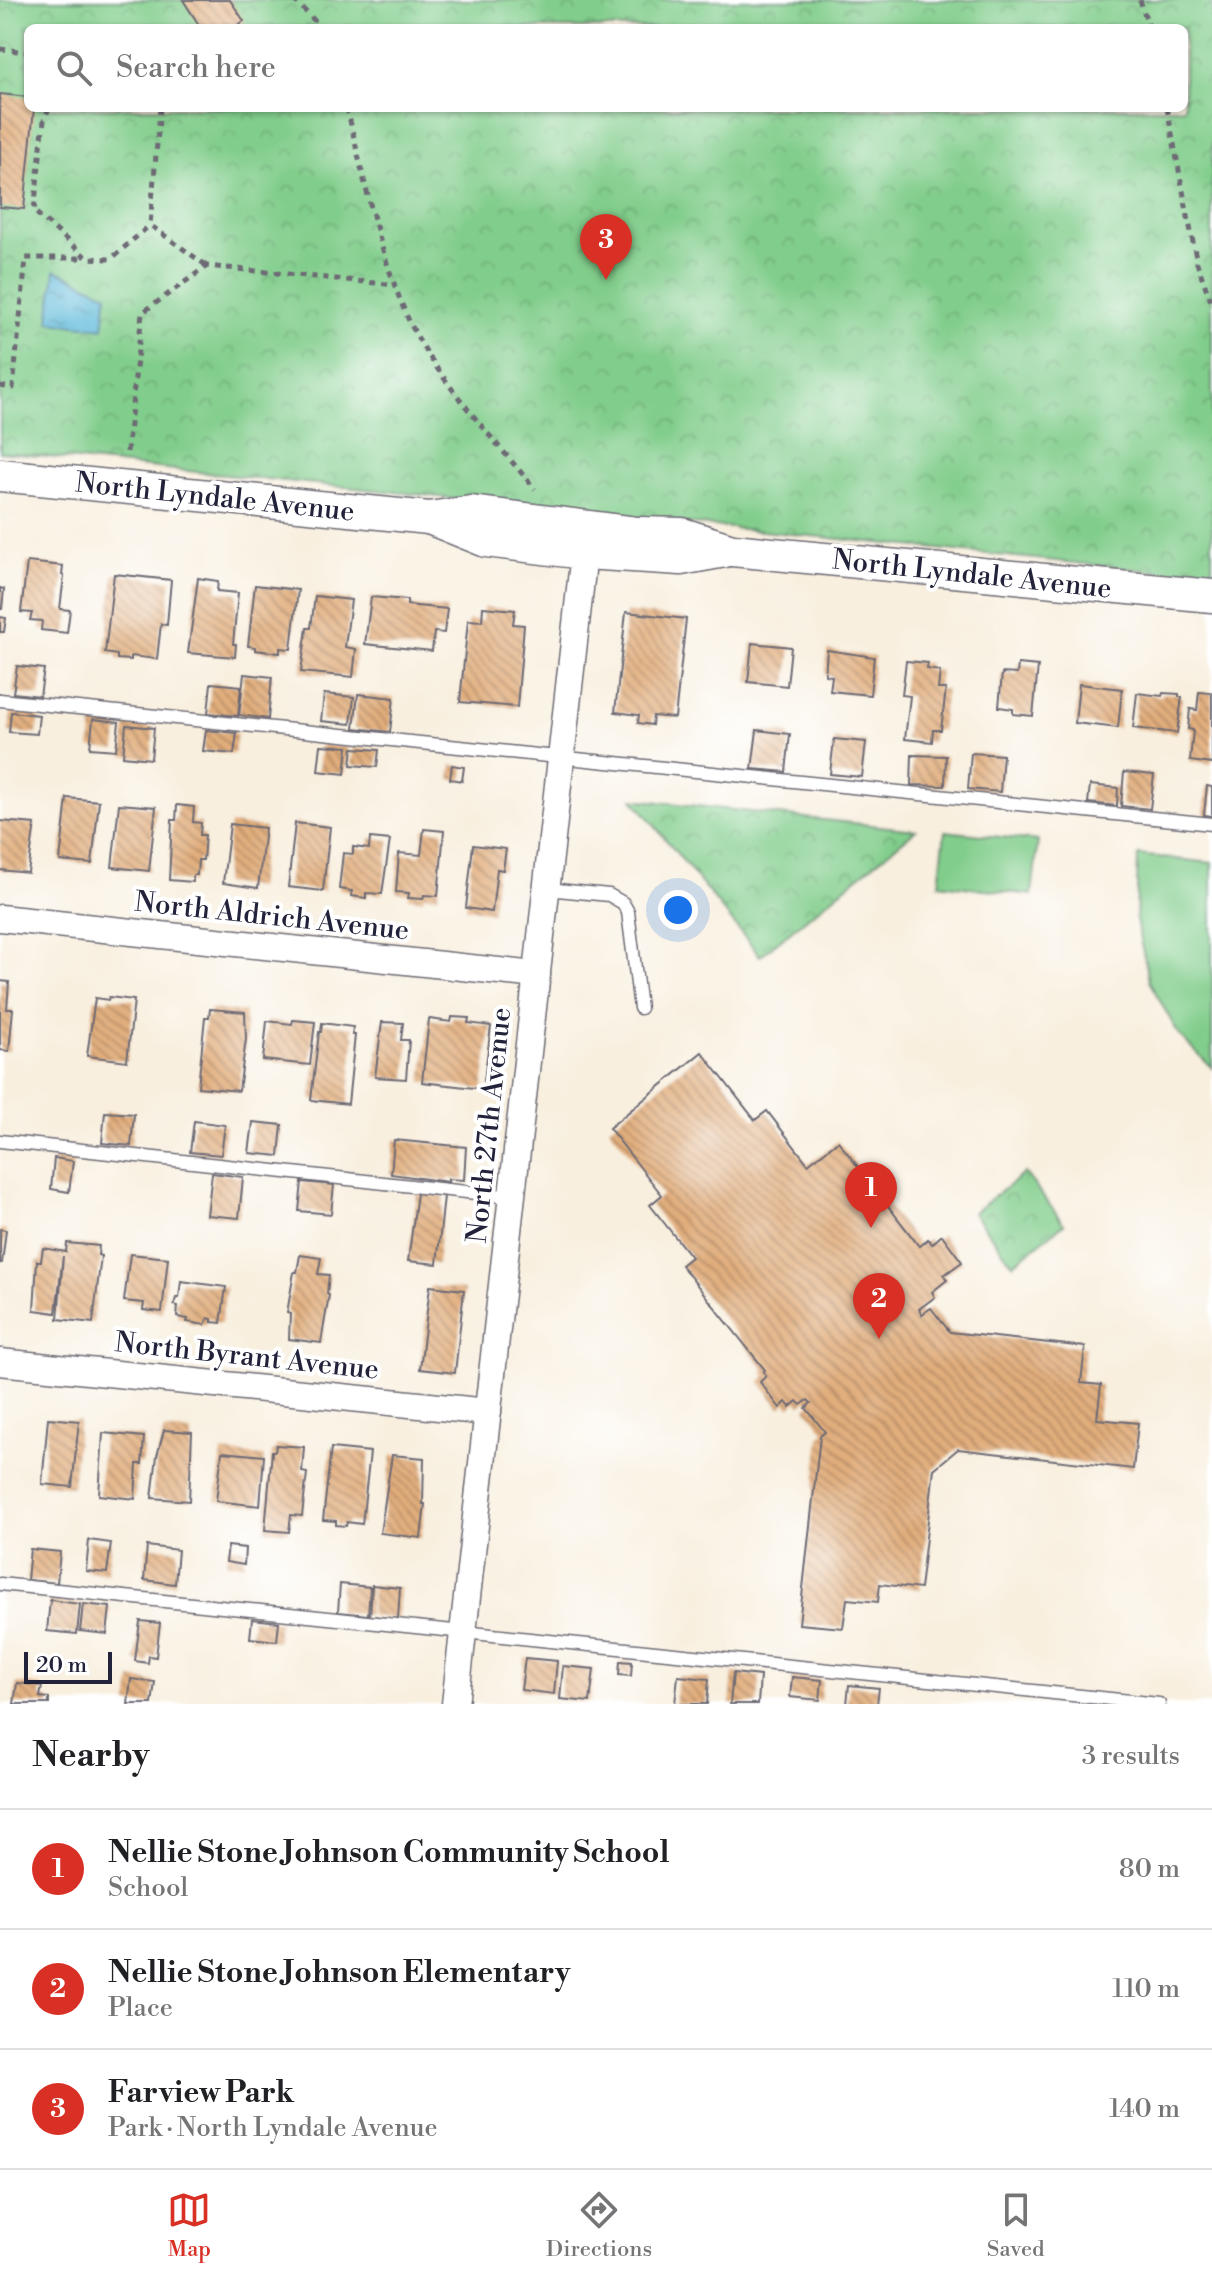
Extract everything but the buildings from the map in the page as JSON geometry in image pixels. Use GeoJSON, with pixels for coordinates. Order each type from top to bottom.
{"type":"FeatureCollection","features":[{"type":"Feature","properties":{"kind":"street","name":"North Lyndale Avenue"},"geometry":{"type":"LineString","coordinates":[[0,475],[429,518],[471,512],[601,529],[682,534],[732,550],[1212,596]]}},
{"type":"Feature","properties":{"kind":"street","name":"North Lyndale Avenue"},"geometry":{"type":"LineString","coordinates":[[429,518],[486,541],[584,553],[681,559],[732,550]]}},
{"type":"Feature","properties":{"kind":"street","name":"North 27th Avenue"},"geometry":{"type":"LineString","coordinates":[[455,1704],[584,553]]}},
{"type":"Feature","properties":{"kind":"street","name":"North Aldrich Avenue"},"geometry":{"type":"LineString","coordinates":[[0,918],[537,975]]}},
{"type":"Feature","properties":{"kind":"street","name":"North Byrant Avenue"},"geometry":{"type":"LineString","coordinates":[[0,1362],[488,1412]]}},
{"type":"Feature","properties":{"kind":"lane"},"geometry":{"type":"LineString","coordinates":[[0,700],[1212,824]]}},
{"type":"Feature","properties":{"kind":"lane"},"geometry":{"type":"LineString","coordinates":[[547,889],[609,895],[623,903],[628,912],[640,1008]]}},
{"type":"Feature","properties":{"kind":"lane"},"geometry":{"type":"LineString","coordinates":[[0,1141],[512,1197]]}},
{"type":"Feature","properties":{"kind":"lane"},"geometry":{"type":"LineString","coordinates":[[0,1584],[1159,1704]]}},
{"type":"Feature","properties":{"kind":"path"},"geometry":{"type":"LineString","coordinates":[[294,0],[318,24]]}},
{"type":"Feature","properties":{"kind":"path"},"geometry":{"type":"LineString","coordinates":[[1140,0],[1148,24]]}},
{"type":"Feature","properties":{"kind":"path"},"geometry":{"type":"LineString","coordinates":[[0,49],[24,52]]}},
{"type":"Feature","properties":{"kind":"path"},"geometry":{"type":"LineString","coordinates":[[47,112],[34,211],[87,258]]}},
{"type":"Feature","properties":{"kind":"path"},"geometry":{"type":"LineString","coordinates":[[0,386],[13,388],[26,258],[111,259],[150,225],[160,112]]}},
{"type":"Feature","properties":{"kind":"path"},"geometry":{"type":"LineString","coordinates":[[348,112],[377,230],[403,309],[427,352],[538,493]]}},
{"type":"Feature","properties":{"kind":"path"},"geometry":{"type":"LineString","coordinates":[[1168,112],[1197,263],[1212,304]]}},
{"type":"Feature","properties":{"kind":"path"},"geometry":{"type":"LineString","coordinates":[[150,225],[207,266],[396,285]]}},
{"type":"Feature","properties":{"kind":"path"},"geometry":{"type":"LineString","coordinates":[[127,452],[142,313],[207,266]]}},
{"type":"Feature","properties":{"kind":"green space"},"geometry":{"type":"Polygon","coordinates":[[[0,0],[1212,0],[1212,577],[683,523],[653,525],[424,495],[0,452],[0,0]]]}},
{"type":"Feature","properties":{"kind":"green space"},"geometry":{"type":"Polygon","coordinates":[[[633,799],[916,830],[760,956],[633,799]]]}},
{"type":"Feature","properties":{"kind":"green space"},"geometry":{"type":"Polygon","coordinates":[[[945,831],[1038,841],[1032,895],[939,884],[945,831]]]}},
{"type":"Feature","properties":{"kind":"green space"},"geometry":{"type":"Polygon","coordinates":[[[1138,855],[1212,863],[1212,1068],[1179,1035],[1149,981],[1136,920],[1138,855]]]}},
{"type":"Feature","properties":{"kind":"green space"},"geometry":{"type":"Polygon","coordinates":[[[1025,1173],[1064,1224],[1013,1264],[973,1213],[1025,1173]]]}},
{"type":"Feature","properties":{"kind":"water"},"geometry":{"type":"Polygon","coordinates":[[[55,270],[107,294],[103,328],[49,322],[55,270]]]}},
{"type":"Feature","properties":{"kind":"place","name":"Farview Park"},"geometry":{"type":"Point","coordinates":[606,280]}},
{"type":"Feature","properties":{"kind":"place","name":"Nellie Stone Johnson Community School"},"geometry":{"type":"Point","coordinates":[871,1228]}},
{"type":"Feature","properties":{"kind":"place","name":"Nellie Stone Johnson Elementary"},"geometry":{"type":"Point","coordinates":[879,1339]}}]}
